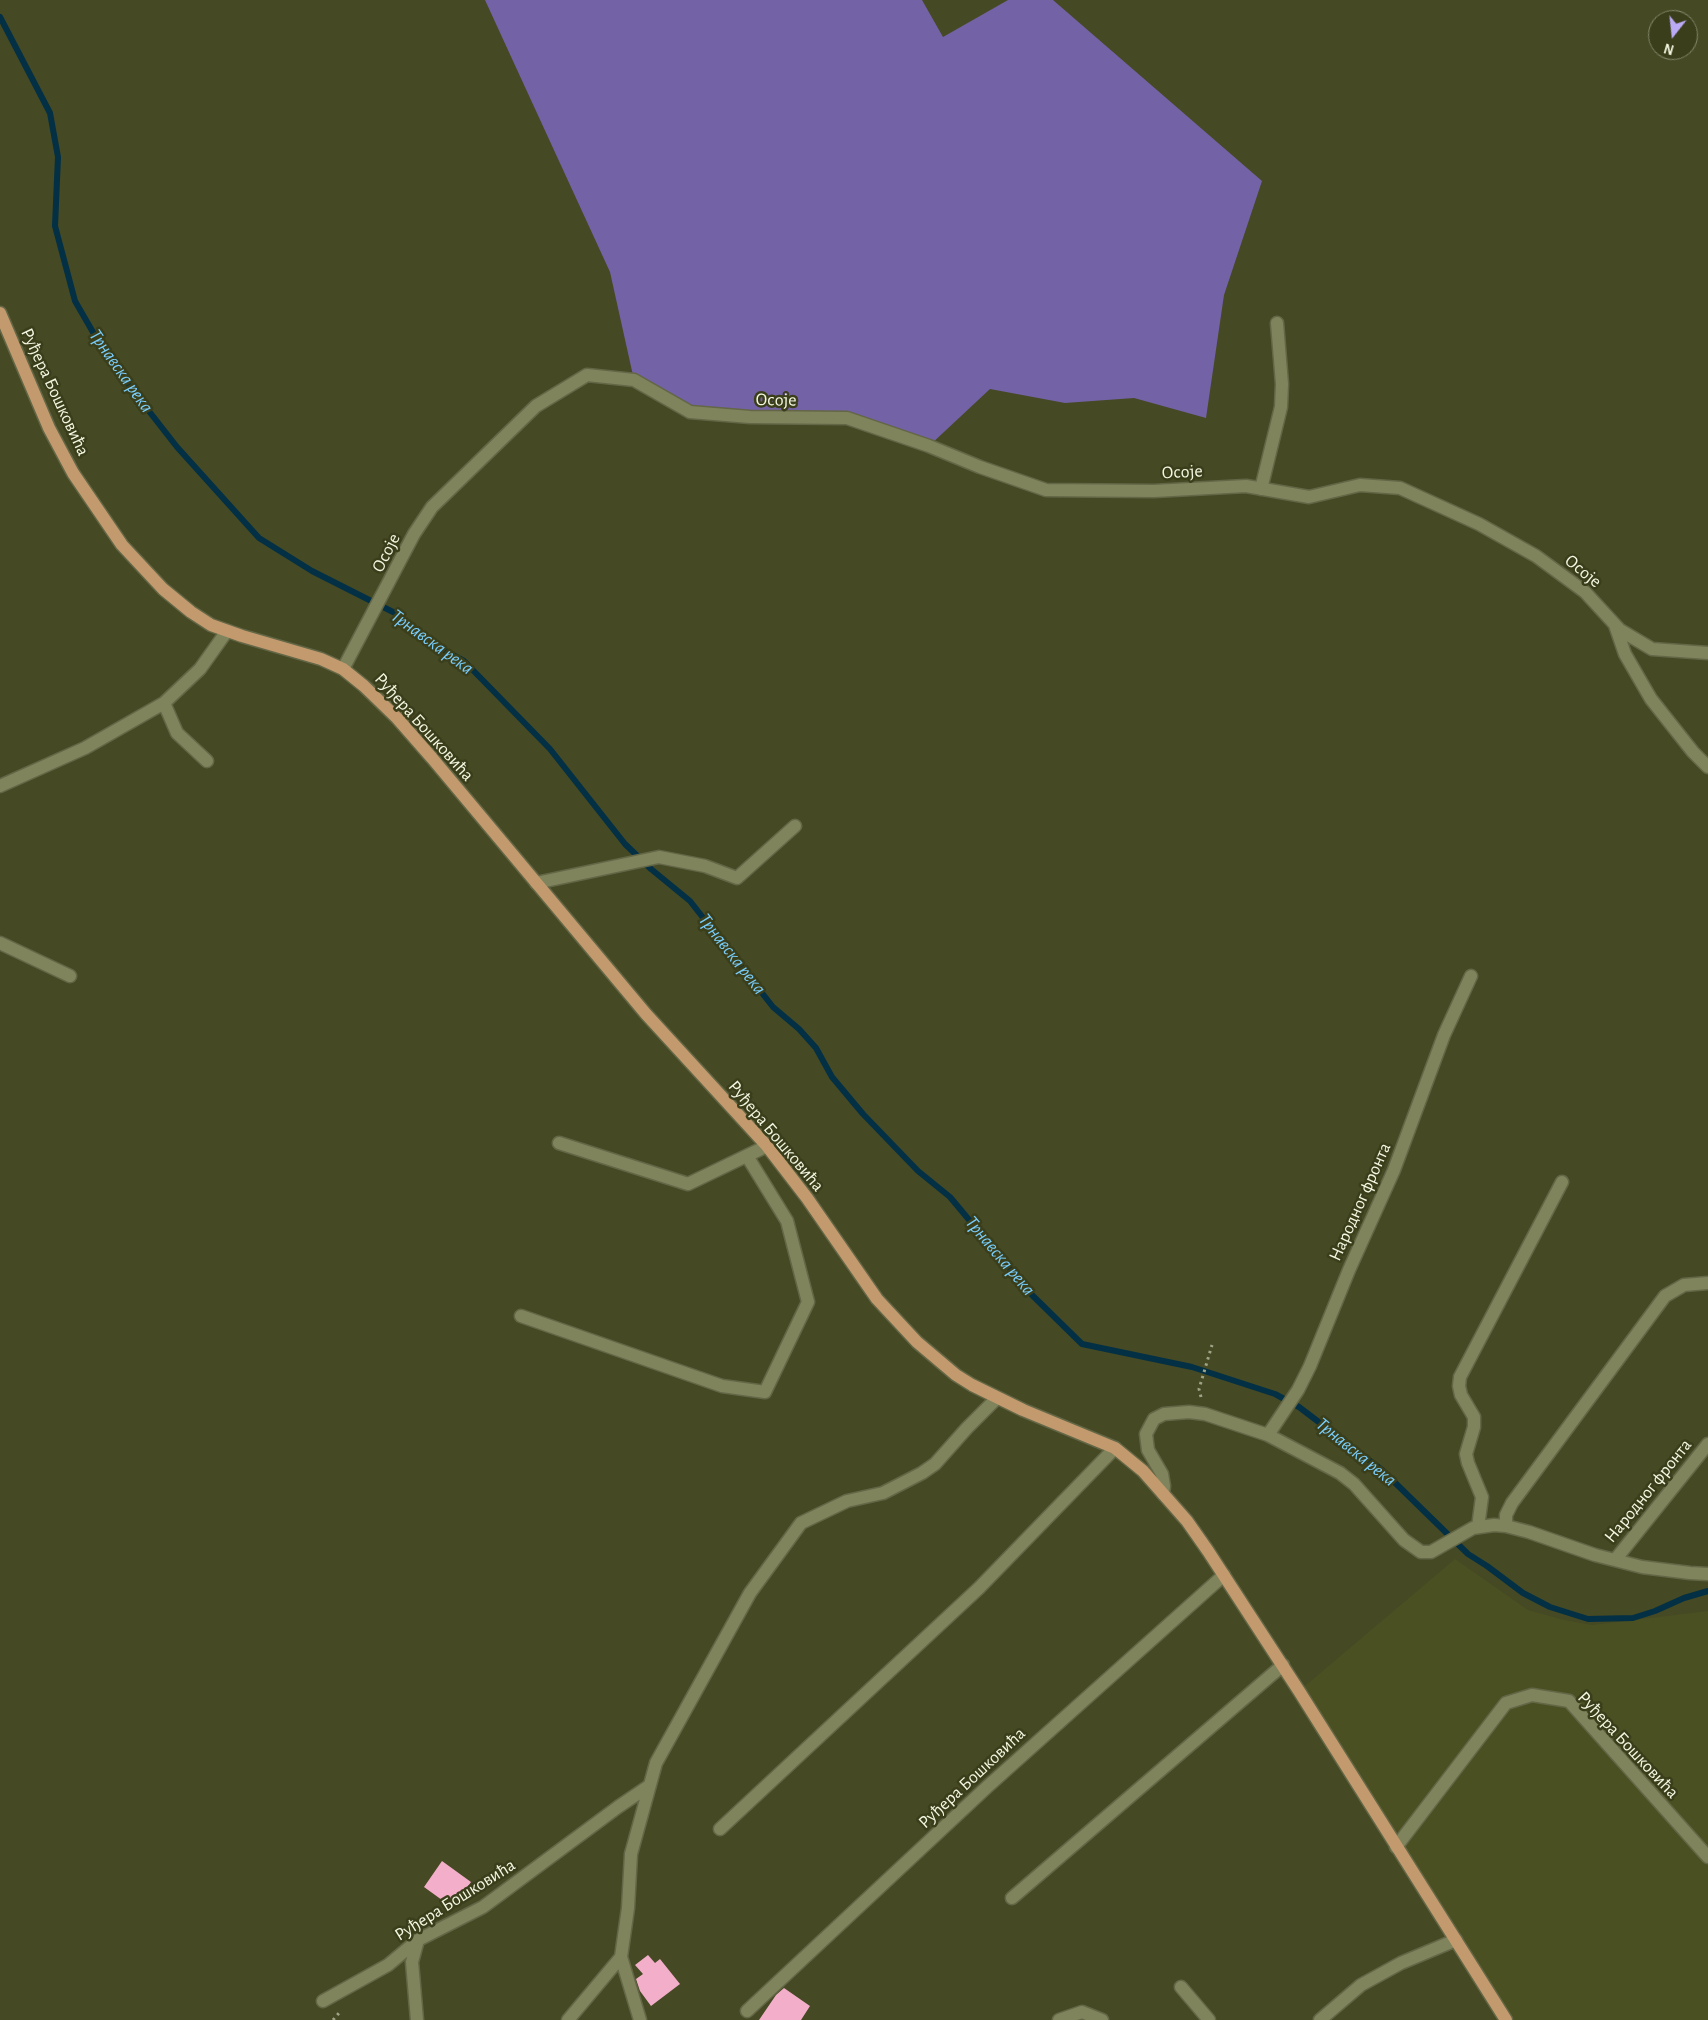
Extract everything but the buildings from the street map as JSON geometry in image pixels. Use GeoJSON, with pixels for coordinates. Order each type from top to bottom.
{"type":"FeatureCollection","features":[{"type":"Feature","properties":{"kind":"main road","name":"Руђера Бошковића"},"geometry":{"type":"LineString","coordinates":[[0,313],[53,436],[73,473],[122,545],[163,589],[191,612],[211,625],[304,653],[343,669],[364,686],[397,718],[646,1014],[767,1146],[792,1176],[854,1267],[890,1315],[921,1346],[956,1375],[998,1398],[1115,1448],[1143,1471],[1187,1521],[1224,1575],[1283,1665],[1506,2020]]}},
{"type":"Feature","properties":{"kind":"street"},"geometry":{"type":"LineString","coordinates":[[1261,488],[1281,407],[1277,323]]}},
{"type":"Feature","properties":{"kind":"street","name":"Осоје"},"geometry":{"type":"LineString","coordinates":[[343,669],[414,534],[432,507],[536,406],[588,374],[634,380],[690,412],[750,417],[848,418],[1046,490],[1154,491],[1246,486],[1309,497],[1360,485],[1400,488],[1479,524],[1536,556],[1585,592],[1620,630],[1652,649],[1708,653]]}},
{"type":"Feature","properties":{"kind":"street"},"geometry":{"type":"LineString","coordinates":[[1614,623],[1624,654],[1651,699],[1693,752],[1708,767]]}},
{"type":"Feature","properties":{"kind":"street"},"geometry":{"type":"LineString","coordinates":[[0,786],[86,748],[164,703],[200,669],[227,631]]}},
{"type":"Feature","properties":{"kind":"street"},"geometry":{"type":"LineString","coordinates":[[164,703],[177,734],[207,760]]}},
{"type":"Feature","properties":{"kind":"street"},"geometry":{"type":"LineString","coordinates":[[536,883],[657,858],[705,866],[737,878],[795,826]]}},
{"type":"Feature","properties":{"kind":"street"},"geometry":{"type":"LineString","coordinates":[[0,943],[70,976]]}},
{"type":"Feature","properties":{"kind":"street","name":"Народног фронта"},"geometry":{"type":"LineString","coordinates":[[1268,1435],[1284,1414],[1298,1390],[1394,1170],[1444,1035],[1471,976]]}},
{"type":"Feature","properties":{"kind":"street"},"geometry":{"type":"LineString","coordinates":[[559,1143],[688,1184],[767,1146]]}},
{"type":"Feature","properties":{"kind":"street","name":"Руђера Бошковића"},"geometry":{"type":"LineString","coordinates":[[522,1316],[722,1386],[765,1392],[808,1302],[787,1221],[747,1156]]}},
{"type":"Feature","properties":{"kind":"street"},"geometry":{"type":"LineString","coordinates":[[1473,1529],[1482,1497],[1466,1454],[1474,1427],[1474,1417],[1461,1395],[1460,1378],[1562,1182]]}},
{"type":"Feature","properties":{"kind":"street"},"geometry":{"type":"LineString","coordinates":[[1506,1526],[1506,1515],[1512,1503],[1665,1296],[1684,1285],[1708,1283]]}},
{"type":"Feature","properties":{"kind":"street"},"geometry":{"type":"LineString","coordinates":[[640,2020],[621,1957],[628,1908],[631,1854],[656,1763],[750,1593],[801,1523],[847,1501],[883,1493],[916,1477],[935,1464],[967,1428],[998,1398]]}},
{"type":"Feature","properties":{"kind":"street","name":"Народног фронта"},"geometry":{"type":"LineString","coordinates":[[1163,1494],[1162,1474],[1148,1450],[1146,1434],[1154,1419],[1164,1414],[1189,1412],[1205,1414],[1268,1435],[1340,1473],[1354,1484],[1390,1526],[1412,1547],[1421,1552],[1431,1552],[1473,1529],[1506,1526],[1615,1560],[1664,1571],[1708,1574]]}},
{"type":"Feature","properties":{"kind":"street","name":"Народног фронта"},"geometry":{"type":"LineString","coordinates":[[1615,1560],[1708,1444]]}},
{"type":"Feature","properties":{"kind":"street"},"geometry":{"type":"LineString","coordinates":[[720,1829],[979,1588],[1115,1448]]}},
{"type":"Feature","properties":{"kind":"street","name":"Руђера Бошковића"},"geometry":{"type":"LineString","coordinates":[[747,2011],[994,1781],[1224,1575]]}},
{"type":"Feature","properties":{"kind":"street"},"geometry":{"type":"LineString","coordinates":[[1012,1898],[1283,1665]]}},
{"type":"Feature","properties":{"kind":"street","name":"Руђера Бошковића"},"geometry":{"type":"LineString","coordinates":[[1396,1847],[1506,1703],[1532,1695],[1568,1702],[1708,1857]]}},
{"type":"Feature","properties":{"kind":"street","name":"Руђера Бошковића"},"geometry":{"type":"LineString","coordinates":[[323,2002],[388,1965],[418,1940],[483,1907],[618,1807],[650,1786]]}},
{"type":"Feature","properties":{"kind":"street"},"geometry":{"type":"LineString","coordinates":[[417,2020],[412,1962],[418,1940]]}},
{"type":"Feature","properties":{"kind":"street"},"geometry":{"type":"LineString","coordinates":[[1320,2020],[1361,1985],[1401,1963],[1456,1940]]}},
{"type":"Feature","properties":{"kind":"street"},"geometry":{"type":"LineString","coordinates":[[568,2020],[621,1957]]}},
{"type":"Feature","properties":{"kind":"street"},"geometry":{"type":"LineString","coordinates":[[1181,1987],[1210,2020]]}},
{"type":"Feature","properties":{"kind":"street"},"geometry":{"type":"LineString","coordinates":[[1059,2020],[1082,2012],[1102,2020]]}},
{"type":"Feature","properties":{"kind":"path"},"geometry":{"type":"LineString","coordinates":[[1200,1385],[1212,1345]]}},
{"type":"Feature","properties":{"kind":"shaded area"},"geometry":{"type":"Polygon","coordinates":[[[485,0],[922,0],[943,37],[1008,0],[1053,0],[1262,181],[1224,295],[1206,418],[1134,398],[1065,403],[990,389],[929,446],[847,418],[690,412],[634,380],[610,272],[485,0]]]}},
{"type":"Feature","properties":{"kind":"shaded area"},"geometry":{"type":"Polygon","coordinates":[[[1455,1559],[1528,1610],[1564,1620],[1592,1625],[1708,1611],[1708,2020],[1506,2020],[1299,1691],[1455,1559]]]}},
{"type":"Feature","properties":{"kind":"waterway","name":"Трнавска река"},"geometry":{"type":"LineString","coordinates":[[0,17],[50,113],[58,157],[55,226],[75,301],[109,360],[177,447],[259,538],[312,571],[395,613],[436,646],[464,661],[550,749],[625,844],[651,869],[690,901],[773,1007],[799,1029],[816,1048],[832,1077],[863,1114],[918,1171],[950,1197],[1031,1294],[1082,1344],[1192,1367],[1275,1394],[1299,1407],[1382,1470],[1468,1554],[1523,1593],[1550,1607],[1588,1619],[1633,1618],[1655,1611],[1684,1598],[1708,1591]]}}]}
